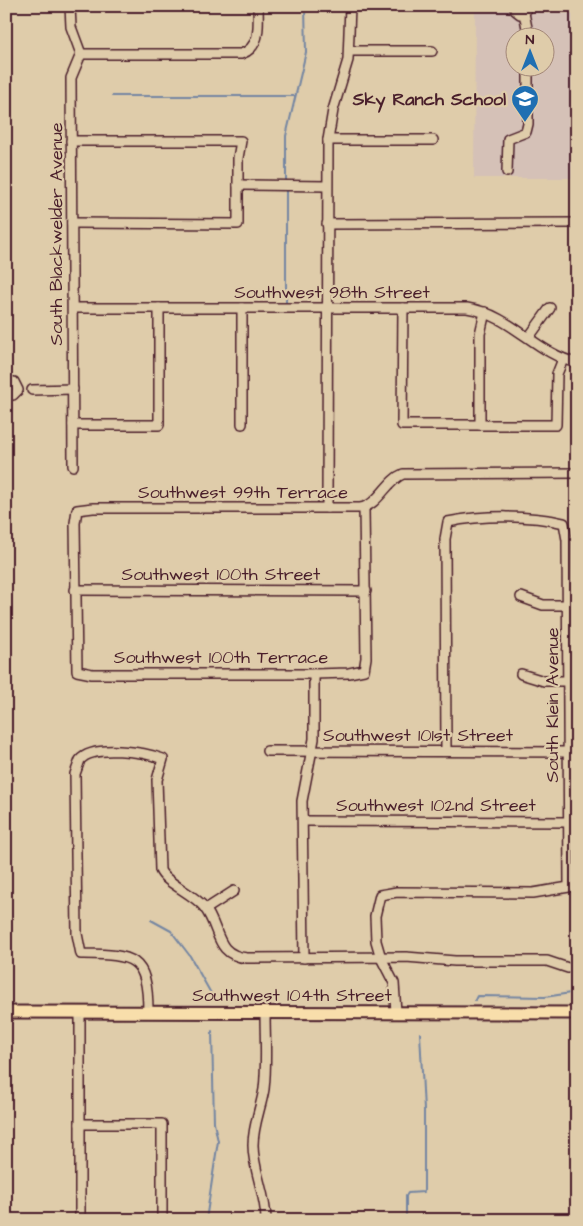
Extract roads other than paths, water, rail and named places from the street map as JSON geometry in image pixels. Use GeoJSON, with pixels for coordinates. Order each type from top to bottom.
{"type":"FeatureCollection","features":[{"type":"Feature","properties":{"kind":"main road","name":"Southwest 104th Street"},"geometry":{"type":"LineString","coordinates":[[6,1012],[577,1013]]}},
{"type":"Feature","properties":{"kind":"street"},"geometry":{"type":"LineString","coordinates":[[70,6],[71,27],[81,54],[236,54],[246,52],[254,46],[257,36],[258,6]]}},
{"type":"Feature","properties":{"kind":"street"},"geometry":{"type":"LineString","coordinates":[[327,508],[328,140],[331,119],[349,51],[350,6]]}},
{"type":"Feature","properties":{"kind":"street"},"geometry":{"type":"LineString","coordinates":[[515,6],[516,12],[525,10],[527,28]]}},
{"type":"Feature","properties":{"kind":"street"},"geometry":{"type":"LineString","coordinates":[[349,51],[432,51]]}},
{"type":"Feature","properties":{"kind":"street","name":"South Blackwelder Avenue"},"geometry":{"type":"LineString","coordinates":[[73,466],[71,78],[81,54]]}},
{"type":"Feature","properties":{"kind":"street"},"geometry":{"type":"LineString","coordinates":[[507,172],[508,140],[526,132],[528,124],[528,78]]}},
{"type":"Feature","properties":{"kind":"street"},"geometry":{"type":"LineString","coordinates":[[328,140],[433,140]]}},
{"type":"Feature","properties":{"kind":"street"},"geometry":{"type":"LineString","coordinates":[[71,141],[241,141],[238,224],[72,223]]}},
{"type":"Feature","properties":{"kind":"street"},"geometry":{"type":"LineString","coordinates":[[238,186],[327,186]]}},
{"type":"Feature","properties":{"kind":"street"},"geometry":{"type":"LineString","coordinates":[[327,224],[577,224]]}},
{"type":"Feature","properties":{"kind":"street","name":"Southwest 98th Street"},"geometry":{"type":"LineString","coordinates":[[73,308],[462,308],[485,312],[504,320],[563,359],[577,364]]}},
{"type":"Feature","properties":{"kind":"street"},"geometry":{"type":"LineString","coordinates":[[73,425],[160,425],[159,308]]}},
{"type":"Feature","properties":{"kind":"street"},"geometry":{"type":"LineString","coordinates":[[242,308],[242,424]]}},
{"type":"Feature","properties":{"kind":"street"},"geometry":{"type":"LineString","coordinates":[[403,308],[402,425],[556,425],[557,374],[563,359]]}},
{"type":"Feature","properties":{"kind":"street"},"geometry":{"type":"LineString","coordinates":[[529,337],[550,308]]}},
{"type":"Feature","properties":{"kind":"street"},"geometry":{"type":"LineString","coordinates":[[480,425],[480,334],[485,312]]}},
{"type":"Feature","properties":{"kind":"street"},"geometry":{"type":"LineString","coordinates":[[6,382],[14,382],[18,390],[13,396],[6,395]]}},
{"type":"Feature","properties":{"kind":"street"},"geometry":{"type":"LineString","coordinates":[[32,390],[73,389]]}},
{"type":"Feature","properties":{"kind":"street","name":"Southwest 99th Terrace"},"geometry":{"type":"LineString","coordinates":[[76,590],[77,510],[93,508],[364,508],[395,478],[403,474],[577,473]]}},
{"type":"Feature","properties":{"kind":"street"},"geometry":{"type":"LineString","coordinates":[[364,508],[366,591]]}},
{"type":"Feature","properties":{"kind":"street","name":"South Klein Avenue"},"geometry":{"type":"LineString","coordinates":[[381,958],[375,932],[380,895],[397,892],[533,893],[569,887],[568,681],[573,640],[568,604],[568,540],[564,523],[546,519],[465,519],[448,522],[446,539],[446,751]]}},
{"type":"Feature","properties":{"kind":"street","name":"Southwest 100th Street"},"geometry":{"type":"LineString","coordinates":[[76,590],[366,591]]}},
{"type":"Feature","properties":{"kind":"street","name":"Southwest 100th Terrace"},"geometry":{"type":"LineString","coordinates":[[76,590],[77,671],[92,674],[314,674],[349,673],[364,670],[366,658],[366,591]]}},
{"type":"Feature","properties":{"kind":"street"},"geometry":{"type":"LineString","coordinates":[[521,597],[543,605],[568,604]]}},
{"type":"Feature","properties":{"kind":"street"},"geometry":{"type":"LineString","coordinates":[[304,958],[303,794],[313,751],[314,674]]}},
{"type":"Feature","properties":{"kind":"street"},"geometry":{"type":"LineString","coordinates":[[521,674],[544,681],[568,681]]}},
{"type":"Feature","properties":{"kind":"street","name":"Southwest 101st Street"},"geometry":{"type":"LineString","coordinates":[[267,751],[569,752]]}},
{"type":"Feature","properties":{"kind":"street"},"geometry":{"type":"LineString","coordinates":[[148,1012],[146,981],[135,962],[122,955],[81,954],[77,934],[76,768],[82,757],[96,752],[146,752],[163,759],[157,780],[160,870],[164,876],[193,896],[206,909],[220,942],[230,954],[247,958],[381,958],[547,962],[568,968]]}},
{"type":"Feature","properties":{"kind":"street","name":"Southwest 102nd Street"},"geometry":{"type":"LineString","coordinates":[[303,822],[569,822]]}},
{"type":"Feature","properties":{"kind":"street"},"geometry":{"type":"LineString","coordinates":[[206,909],[234,891]]}},
{"type":"Feature","properties":{"kind":"street"},"geometry":{"type":"LineString","coordinates":[[381,958],[394,983],[396,1012]]}},
{"type":"Feature","properties":{"kind":"street"},"geometry":{"type":"LineString","coordinates":[[80,1012],[80,1220]]}},
{"type":"Feature","properties":{"kind":"street"},"geometry":{"type":"LineString","coordinates":[[265,1012],[265,1078],[254,1125],[253,1147],[254,1162],[264,1201],[266,1220]]}},
{"type":"Feature","properties":{"kind":"street"},"geometry":{"type":"LineString","coordinates":[[80,1124],[162,1124],[162,1220]]}},
{"type":"Feature","properties":{"kind":"waterway"},"geometry":{"type":"LineString","coordinates":[[286,184],[286,136],[306,52],[305,6]]}},
{"type":"Feature","properties":{"kind":"waterway"},"geometry":{"type":"LineString","coordinates":[[112,96],[295,96]]}},
{"type":"Feature","properties":{"kind":"waterway"},"geometry":{"type":"LineString","coordinates":[[286,188],[286,303]]}},
{"type":"Feature","properties":{"kind":"waterway"},"geometry":{"type":"LineString","coordinates":[[151,920],[171,931],[190,956],[213,997]]}},
{"type":"Feature","properties":{"kind":"waterway"},"geometry":{"type":"LineString","coordinates":[[475,1000],[477,996],[545,997],[577,992]]}},
{"type":"Feature","properties":{"kind":"waterway"},"geometry":{"type":"LineString","coordinates":[[206,1220],[218,1141],[214,1123],[212,1031]]}},
{"type":"Feature","properties":{"kind":"waterway"},"geometry":{"type":"LineString","coordinates":[[406,1220],[406,1196],[408,1193],[424,1192],[424,1110],[420,1033]]}},
{"type":"Feature","properties":{"kind":"place","name":"Sky Ranch School"},"geometry":{"type":"Point","coordinates":[525,123]}}]}
